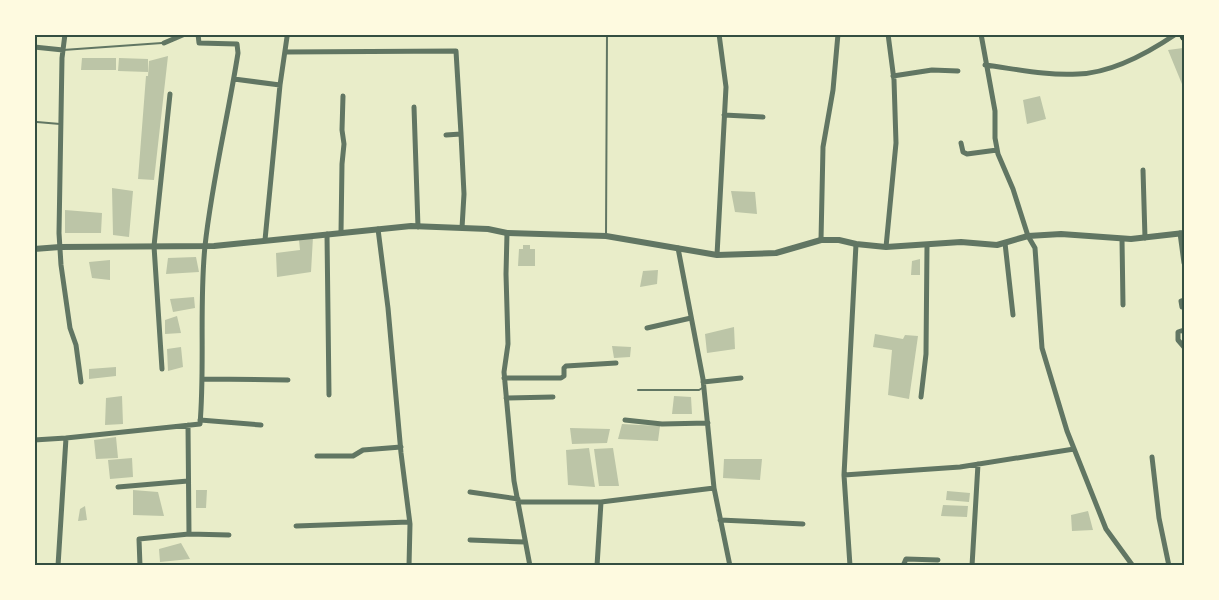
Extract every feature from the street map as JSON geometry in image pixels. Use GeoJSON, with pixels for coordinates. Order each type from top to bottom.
{"type":"FeatureCollection","features":[{"type":"Feature","properties":{"kind":"street"},"geometry":{"type":"LineString","coordinates":[[65,34],[60,247],[70,328],[76,345],[81,382]]}},
{"type":"Feature","properties":{"kind":"street"},"geometry":{"type":"LineString","coordinates":[[164,43],[185,34]]}},
{"type":"Feature","properties":{"kind":"street"},"geometry":{"type":"LineString","coordinates":[[34,440],[200,424],[204,379],[202,337],[205,246],[238,53],[237,44],[199,43],[198,34]]}},
{"type":"Feature","properties":{"kind":"street"},"geometry":{"type":"LineString","coordinates":[[717,255],[726,87],[719,34]]}},
{"type":"Feature","properties":{"kind":"street"},"geometry":{"type":"LineString","coordinates":[[822,240],[822,147],[833,90],[838,34]]}},
{"type":"Feature","properties":{"kind":"street"},"geometry":{"type":"LineString","coordinates":[[886,247],[896,143],[893,76],[888,34]]}},
{"type":"Feature","properties":{"kind":"street"},"geometry":{"type":"LineString","coordinates":[[981,34],[994,111],[997,150],[1013,189],[1028,236],[1035,248],[1042,348],[1074,449],[1106,529],[1133,566]]}},
{"type":"Feature","properties":{"kind":"street"},"geometry":{"type":"LineString","coordinates":[[986,65],[1048,73],[1079,74],[1106,69],[1147,54],[1176,34]]}},
{"type":"Feature","properties":{"kind":"street"},"geometry":{"type":"LineString","coordinates":[[265,240],[287,37]]}},
{"type":"Feature","properties":{"kind":"street"},"geometry":{"type":"LineString","coordinates":[[34,47],[63,50]]}},
{"type":"Feature","properties":{"kind":"street"},"geometry":{"type":"LineString","coordinates":[[285,52],[456,51],[464,194],[462,228]]}},
{"type":"Feature","properties":{"kind":"street"},"geometry":{"type":"LineString","coordinates":[[893,76],[932,70],[958,71]]}},
{"type":"Feature","properties":{"kind":"street"},"geometry":{"type":"LineString","coordinates":[[234,79],[280,85]]}},
{"type":"Feature","properties":{"kind":"street"},"geometry":{"type":"LineString","coordinates":[[162,369],[154,246],[170,94]]}},
{"type":"Feature","properties":{"kind":"street"},"geometry":{"type":"LineString","coordinates":[[341,233],[343,96]]}},
{"type":"Feature","properties":{"kind":"street"},"geometry":{"type":"LineString","coordinates":[[414,107],[418,226]]}},
{"type":"Feature","properties":{"kind":"street"},"geometry":{"type":"LineString","coordinates":[[724,115],[763,117]]}},
{"type":"Feature","properties":{"kind":"street"},"geometry":{"type":"LineString","coordinates":[[446,135],[461,134]]}},
{"type":"Feature","properties":{"kind":"street"},"geometry":{"type":"LineString","coordinates":[[961,143],[963,152],[966,154],[997,150]]}},
{"type":"Feature","properties":{"kind":"street"},"geometry":{"type":"LineString","coordinates":[[1143,170],[1144,238]]}},
{"type":"Feature","properties":{"kind":"street"},"geometry":{"type":"LineString","coordinates":[[34,249],[205,246],[418,226],[488,229],[507,233],[606,236],[717,255],[776,253],[822,240],[839,240],[886,247],[961,242],[996,245],[1028,236],[1061,234],[1122,239],[1182,233],[1185,263]]}},
{"type":"Feature","properties":{"kind":"street"},"geometry":{"type":"LineString","coordinates":[[378,229],[392,339],[410,522],[409,566]]}},
{"type":"Feature","properties":{"kind":"street"},"geometry":{"type":"LineString","coordinates":[[507,233],[508,344],[504,378],[518,501],[530,566]]}},
{"type":"Feature","properties":{"kind":"street"},"geometry":{"type":"LineString","coordinates":[[327,234],[329,394]]}},
{"type":"Feature","properties":{"kind":"street"},"geometry":{"type":"LineString","coordinates":[[1122,239],[1123,305]]}},
{"type":"Feature","properties":{"kind":"street"},"geometry":{"type":"LineString","coordinates":[[1005,243],[1013,315]]}},
{"type":"Feature","properties":{"kind":"street"},"geometry":{"type":"LineString","coordinates":[[850,566],[844,476],[856,244]]}},
{"type":"Feature","properties":{"kind":"street"},"geometry":{"type":"LineString","coordinates":[[921,397],[926,354],[927,246]]}},
{"type":"Feature","properties":{"kind":"street"},"geometry":{"type":"LineString","coordinates":[[678,248],[703,384],[714,488],[730,566]]}},
{"type":"Feature","properties":{"kind":"street"},"geometry":{"type":"LineString","coordinates":[[1182,307],[1181,301],[1185,300]]}},
{"type":"Feature","properties":{"kind":"street"},"geometry":{"type":"LineString","coordinates":[[647,328],[691,318]]}},
{"type":"Feature","properties":{"kind":"street"},"geometry":{"type":"LineString","coordinates":[[1185,330],[1178,332],[1178,340],[1185,347]]}},
{"type":"Feature","properties":{"kind":"street"},"geometry":{"type":"LineString","coordinates":[[504,378],[561,378],[564,376],[566,366],[616,363]]}},
{"type":"Feature","properties":{"kind":"street"},"geometry":{"type":"LineString","coordinates":[[703,384],[741,378]]}},
{"type":"Feature","properties":{"kind":"street"},"geometry":{"type":"LineString","coordinates":[[204,379],[288,380]]}},
{"type":"Feature","properties":{"kind":"street"},"geometry":{"type":"LineString","coordinates":[[506,398],[553,397]]}},
{"type":"Feature","properties":{"kind":"street"},"geometry":{"type":"LineString","coordinates":[[200,420],[261,425]]}},
{"type":"Feature","properties":{"kind":"street"},"geometry":{"type":"LineString","coordinates":[[625,420],[708,423]]}},
{"type":"Feature","properties":{"kind":"street"},"geometry":{"type":"LineString","coordinates":[[188,425],[189,534]]}},
{"type":"Feature","properties":{"kind":"street"},"geometry":{"type":"LineString","coordinates":[[58,566],[66,438]]}},
{"type":"Feature","properties":{"kind":"street"},"geometry":{"type":"LineString","coordinates":[[317,456],[353,456],[363,450],[401,447]]}},
{"type":"Feature","properties":{"kind":"street"},"geometry":{"type":"LineString","coordinates":[[844,476],[978,464],[1074,449]]}},
{"type":"Feature","properties":{"kind":"street"},"geometry":{"type":"LineString","coordinates":[[1152,458],[1159,518],[1169,566]]}},
{"type":"Feature","properties":{"kind":"street"},"geometry":{"type":"LineString","coordinates":[[972,566],[978,464]]}},
{"type":"Feature","properties":{"kind":"street"},"geometry":{"type":"LineString","coordinates":[[118,487],[189,481]]}},
{"type":"Feature","properties":{"kind":"street"},"geometry":{"type":"LineString","coordinates":[[470,492],[518,501],[601,502],[714,488]]}},
{"type":"Feature","properties":{"kind":"street"},"geometry":{"type":"LineString","coordinates":[[597,566],[601,502]]}},
{"type":"Feature","properties":{"kind":"street"},"geometry":{"type":"LineString","coordinates":[[720,520],[803,524]]}},
{"type":"Feature","properties":{"kind":"street"},"geometry":{"type":"LineString","coordinates":[[296,526],[410,522]]}},
{"type":"Feature","properties":{"kind":"street"},"geometry":{"type":"LineString","coordinates":[[140,566],[139,539],[189,534],[230,535]]}},
{"type":"Feature","properties":{"kind":"street"},"geometry":{"type":"LineString","coordinates":[[470,540],[525,542]]}},
{"type":"Feature","properties":{"kind":"street"},"geometry":{"type":"LineString","coordinates":[[903,566],[906,559],[938,560]]}},
{"type":"Feature","properties":{"kind":"lane"},"geometry":{"type":"LineString","coordinates":[[606,236],[607,34]]}},
{"type":"Feature","properties":{"kind":"lane"},"geometry":{"type":"LineString","coordinates":[[63,50],[164,43]]}},
{"type":"Feature","properties":{"kind":"lane"},"geometry":{"type":"LineString","coordinates":[[37,122],[63,124]]}},
{"type":"Feature","properties":{"kind":"lane"},"geometry":{"type":"LineString","coordinates":[[638,390],[699,390],[703,384]]}},
{"type":"Feature","properties":{"kind":"building"},"geometry":{"type":"Polygon","coordinates":[[[1183,48],[1184,50],[1184,89],[1168,50],[1183,48]]]}},
{"type":"Feature","properties":{"kind":"building"},"geometry":{"type":"Polygon","coordinates":[[[168,56],[154,180],[138,179],[149,61],[168,56]]]}},
{"type":"Feature","properties":{"kind":"building"},"geometry":{"type":"Polygon","coordinates":[[[82,58],[116,58],[116,70],[81,70],[82,58]]]}},
{"type":"Feature","properties":{"kind":"building"},"geometry":{"type":"Polygon","coordinates":[[[119,58],[148,59],[148,72],[118,71],[119,58]]]}},
{"type":"Feature","properties":{"kind":"building"},"geometry":{"type":"Polygon","coordinates":[[[1040,96],[1046,119],[1027,124],[1023,100],[1040,96]]]}},
{"type":"Feature","properties":{"kind":"building"},"geometry":{"type":"Polygon","coordinates":[[[112,188],[133,191],[129,237],[113,235],[112,188]]]}},
{"type":"Feature","properties":{"kind":"building"},"geometry":{"type":"Polygon","coordinates":[[[731,191],[755,192],[757,214],[735,212],[731,191]]]}},
{"type":"Feature","properties":{"kind":"building"},"geometry":{"type":"Polygon","coordinates":[[[65,210],[102,213],[101,233],[65,233],[65,210]]]}},
{"type":"Feature","properties":{"kind":"building"},"geometry":{"type":"Polygon","coordinates":[[[313,237],[311,272],[277,277],[276,253],[300,250],[299,240],[313,237]]]}},
{"type":"Feature","properties":{"kind":"building"},"geometry":{"type":"Polygon","coordinates":[[[523,245],[530,245],[530,249],[535,249],[535,266],[518,266],[519,249],[523,249],[523,245]]]}},
{"type":"Feature","properties":{"kind":"building"},"geometry":{"type":"Polygon","coordinates":[[[196,257],[199,272],[166,274],[168,258],[196,257]]]}},
{"type":"Feature","properties":{"kind":"building"},"geometry":{"type":"Polygon","coordinates":[[[920,259],[920,275],[911,275],[912,261],[920,259]]]}},
{"type":"Feature","properties":{"kind":"building"},"geometry":{"type":"Polygon","coordinates":[[[110,260],[110,280],[92,278],[89,262],[110,260]]]}},
{"type":"Feature","properties":{"kind":"building"},"geometry":{"type":"Polygon","coordinates":[[[658,270],[657,284],[640,287],[643,271],[658,270]]]}},
{"type":"Feature","properties":{"kind":"building"},"geometry":{"type":"Polygon","coordinates":[[[194,297],[195,308],[173,312],[170,299],[194,297]]]}},
{"type":"Feature","properties":{"kind":"building"},"geometry":{"type":"Polygon","coordinates":[[[177,316],[181,333],[165,334],[165,320],[177,316]]]}},
{"type":"Feature","properties":{"kind":"building"},"geometry":{"type":"Polygon","coordinates":[[[734,327],[735,349],[707,353],[705,334],[734,327]]]}},
{"type":"Feature","properties":{"kind":"building"},"geometry":{"type":"Polygon","coordinates":[[[875,334],[903,339],[905,335],[918,336],[909,399],[888,395],[892,350],[873,347],[875,334]]]}},
{"type":"Feature","properties":{"kind":"building"},"geometry":{"type":"Polygon","coordinates":[[[612,346],[631,347],[630,357],[614,358],[612,346]]]}},
{"type":"Feature","properties":{"kind":"building"},"geometry":{"type":"Polygon","coordinates":[[[181,347],[183,367],[168,371],[167,349],[181,347]]]}},
{"type":"Feature","properties":{"kind":"building"},"geometry":{"type":"Polygon","coordinates":[[[116,367],[116,376],[89,379],[89,369],[116,367]]]}},
{"type":"Feature","properties":{"kind":"building"},"geometry":{"type":"Polygon","coordinates":[[[122,396],[123,424],[105,425],[106,398],[122,396]]]}},
{"type":"Feature","properties":{"kind":"building"},"geometry":{"type":"Polygon","coordinates":[[[674,396],[691,397],[692,414],[672,414],[674,396]]]}},
{"type":"Feature","properties":{"kind":"building"},"geometry":{"type":"Polygon","coordinates":[[[622,424],[660,426],[658,441],[618,439],[622,424]]]}},
{"type":"Feature","properties":{"kind":"building"},"geometry":{"type":"Polygon","coordinates":[[[570,428],[610,429],[607,443],[572,444],[570,428]]]}},
{"type":"Feature","properties":{"kind":"building"},"geometry":{"type":"Polygon","coordinates":[[[116,437],[118,458],[96,459],[94,440],[116,437]]]}},
{"type":"Feature","properties":{"kind":"building"},"geometry":{"type":"Polygon","coordinates":[[[589,448],[595,487],[568,485],[566,450],[589,448]]]}},
{"type":"Feature","properties":{"kind":"building"},"geometry":{"type":"Polygon","coordinates":[[[613,448],[619,486],[599,486],[594,449],[613,448]]]}},
{"type":"Feature","properties":{"kind":"building"},"geometry":{"type":"Polygon","coordinates":[[[132,458],[133,477],[110,479],[108,460],[132,458]]]}},
{"type":"Feature","properties":{"kind":"building"},"geometry":{"type":"Polygon","coordinates":[[[724,459],[762,459],[760,480],[723,478],[724,459]]]}},
{"type":"Feature","properties":{"kind":"building"},"geometry":{"type":"Polygon","coordinates":[[[133,490],[158,492],[164,516],[133,515],[133,490]]]}},
{"type":"Feature","properties":{"kind":"building"},"geometry":{"type":"Polygon","coordinates":[[[196,490],[207,490],[206,508],[196,508],[196,490]]]}},
{"type":"Feature","properties":{"kind":"building"},"geometry":{"type":"Polygon","coordinates":[[[947,491],[970,493],[969,502],[946,500],[947,491]]]}},
{"type":"Feature","properties":{"kind":"building"},"geometry":{"type":"Polygon","coordinates":[[[943,505],[968,506],[967,517],[941,516],[943,505]]]}},
{"type":"Feature","properties":{"kind":"building"},"geometry":{"type":"Polygon","coordinates":[[[85,506],[87,520],[78,521],[80,509],[85,506]]]}},
{"type":"Feature","properties":{"kind":"building"},"geometry":{"type":"Polygon","coordinates":[[[1088,511],[1093,530],[1072,531],[1071,515],[1088,511]]]}},
{"type":"Feature","properties":{"kind":"building"},"geometry":{"type":"Polygon","coordinates":[[[181,543],[190,559],[160,562],[159,549],[181,543]]]}}]}
